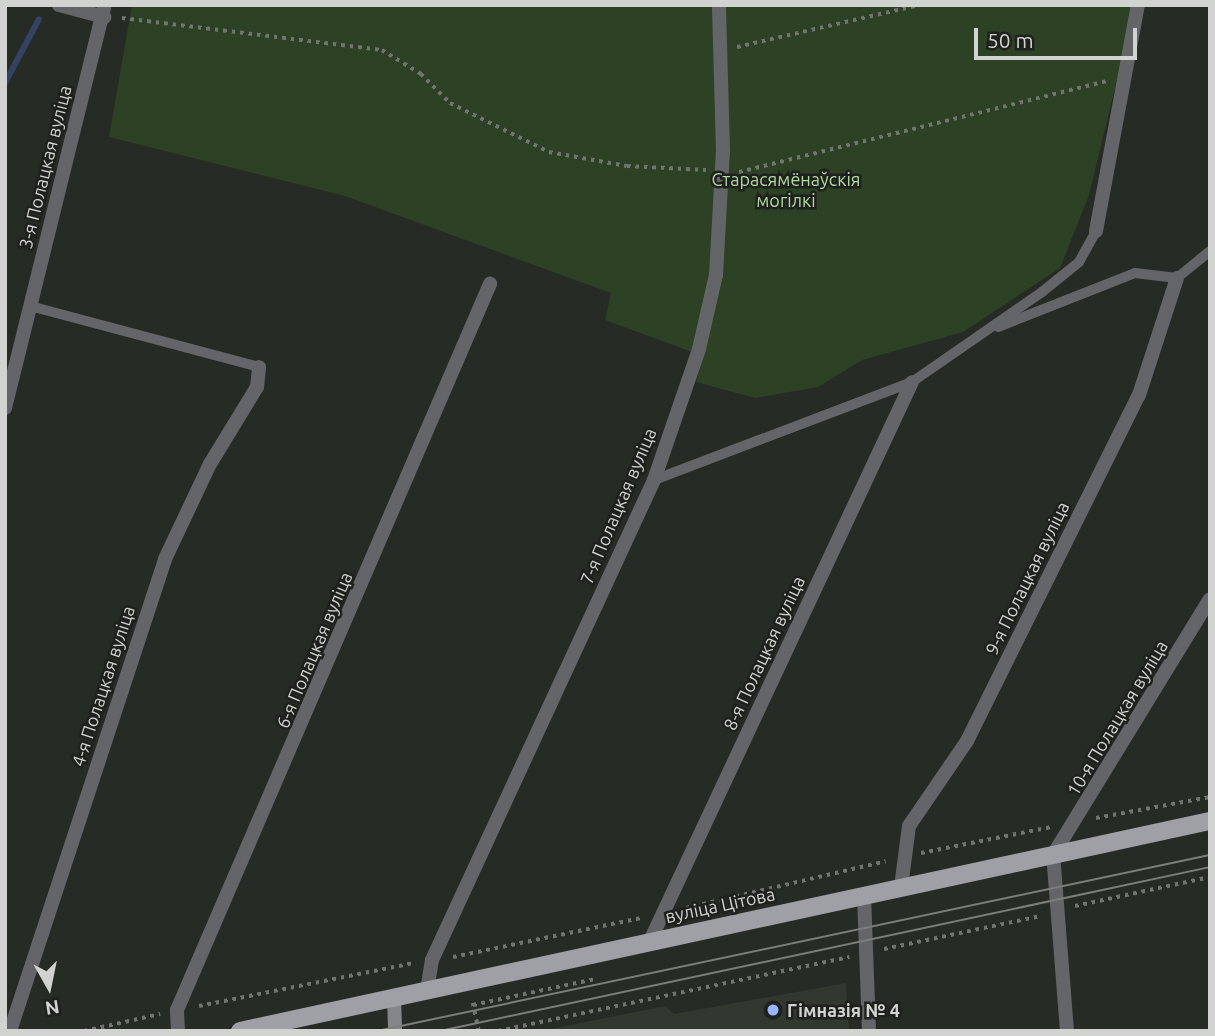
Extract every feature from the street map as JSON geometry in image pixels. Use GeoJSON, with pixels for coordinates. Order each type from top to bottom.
{"type":"FeatureCollection","features":[{"type":"Feature","properties":{"kind":"main road","name":"вуліца Цітова"},"geometry":{"type":"LineString","coordinates":[[240,1031],[1210,821]]}},
{"type":"Feature","properties":{"kind":"street"},"geometry":{"type":"LineString","coordinates":[[59,5],[104,11]]}},
{"type":"Feature","properties":{"kind":"street","name":"7-я Полацкая вуліца"},"geometry":{"type":"LineString","coordinates":[[427,991],[432,960],[654,480],[699,349],[716,275],[722,171],[722,50],[719,5]]}},
{"type":"Feature","properties":{"kind":"street"},"geometry":{"type":"LineString","coordinates":[[1096,231],[1138,5]]}},
{"type":"Feature","properties":{"kind":"street","name":"3-я Полацкая вуліца"},"geometry":{"type":"LineString","coordinates":[[5,408],[104,11]]}},
{"type":"Feature","properties":{"kind":"street","name":"9-я Полацкая вуліца"},"geometry":{"type":"LineString","coordinates":[[901,887],[909,826],[967,741],[1139,396],[1177,278]]}},
{"type":"Feature","properties":{"kind":"street","name":"6-я Полацкая вуліца"},"geometry":{"type":"LineString","coordinates":[[178,1031],[177,1010],[490,284]]}},
{"type":"Feature","properties":{"kind":"street","name":"4-я Полацкая вуліца"},"geometry":{"type":"LineString","coordinates":[[10,1031],[165,559],[210,464],[257,387],[260,367]]}},
{"type":"Feature","properties":{"kind":"street","name":"8-я Полацкая вуліца"},"geometry":{"type":"LineString","coordinates":[[650,941],[912,382]]}},
{"type":"Feature","properties":{"kind":"street","name":"10-я Полацкая вуліца"},"geometry":{"type":"LineString","coordinates":[[1054,855],[1210,599]]}},
{"type":"Feature","properties":{"kind":"street"},"geometry":{"type":"LineString","coordinates":[[1054,855],[1067,1031]]}},
{"type":"Feature","properties":{"kind":"street"},"geometry":{"type":"LineString","coordinates":[[864,895],[869,1031]]}},
{"type":"Feature","properties":{"kind":"street"},"geometry":{"type":"LineString","coordinates":[[394,998],[396,1031]]}},
{"type":"Feature","properties":{"kind":"lane"},"geometry":{"type":"LineString","coordinates":[[654,480],[912,382],[1079,262],[1096,231]]}},
{"type":"Feature","properties":{"kind":"lane"},"geometry":{"type":"LineString","coordinates":[[975,336],[1135,274],[1177,278],[1210,251]]}},
{"type":"Feature","properties":{"kind":"lane"},"geometry":{"type":"LineString","coordinates":[[30,306],[260,367]]}},
{"type":"Feature","properties":{"kind":"path"},"geometry":{"type":"LineString","coordinates":[[722,50],[919,5]]}},
{"type":"Feature","properties":{"kind":"path"},"geometry":{"type":"LineString","coordinates":[[104,11],[382,50],[421,74],[450,103],[549,152],[627,166],[754,173],[807,153],[1126,77]]}},
{"type":"Feature","properties":{"kind":"path"},"geometry":{"type":"LineString","coordinates":[[462,955],[463,962]]}},
{"type":"Feature","properties":{"kind":"path"},"geometry":{"type":"LineString","coordinates":[[473,1005],[595,979]]}},
{"type":"Feature","properties":{"kind":"path"},"geometry":{"type":"LineString","coordinates":[[471,998],[479,1031]]}},
{"type":"Feature","properties":{"kind":"shaded area","name":"Гімназія № 4"},"geometry":{"type":"Polygon","coordinates":[[[846,983],[849,1031],[541,1031],[665,1006],[674,1014],[846,983]]]}},
{"type":"Feature","properties":{"kind":"green space","name":"Старасямёнаўскія могілкі"},"geometry":{"type":"Polygon","coordinates":[[[132,5],[1135,5],[1089,195],[1060,268],[963,332],[862,360],[818,387],[755,398],[696,382],[703,356],[605,320],[611,293],[345,196],[109,137],[132,5]]]}},
{"type":"Feature","properties":{"kind":"waterway"},"geometry":{"type":"LineString","coordinates":[[5,83],[39,19]]}},
{"type":"Feature","properties":{"kind":"tram line"},"geometry":{"type":"LineString","coordinates":[[377,1031],[1210,855]]}},
{"type":"Feature","properties":{"kind":"tram line"},"geometry":{"type":"LineString","coordinates":[[440,1031],[1210,867]]}},
{"type":"Feature","properties":{"kind":"place","name":"Гімназія № 4"},"geometry":{"type":"Point","coordinates":[773,1010]}}]}
